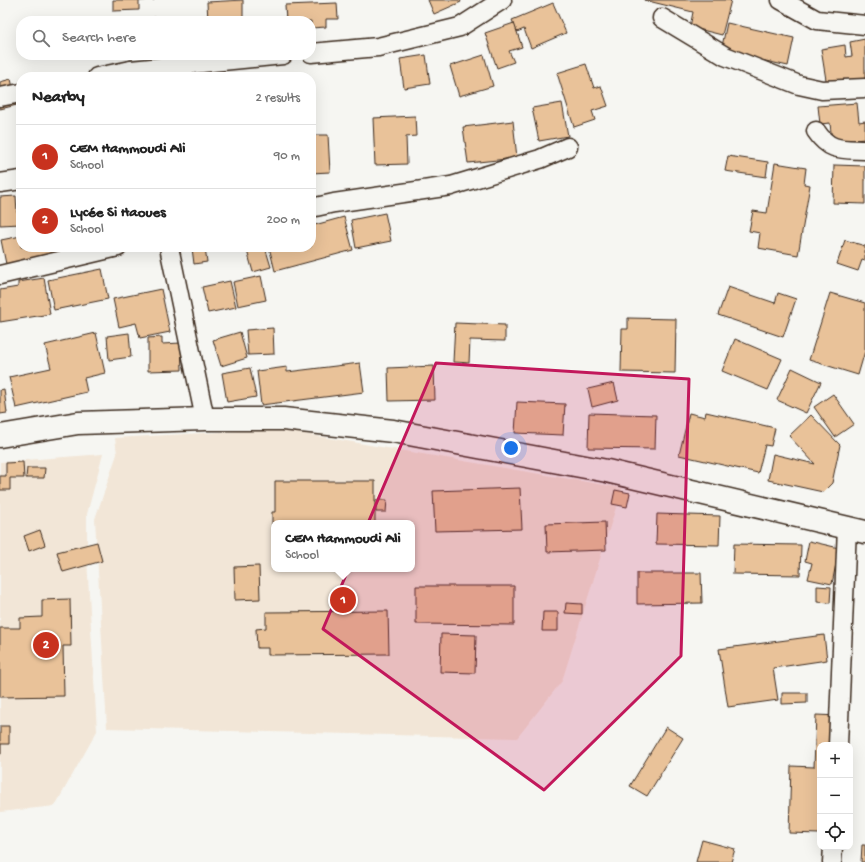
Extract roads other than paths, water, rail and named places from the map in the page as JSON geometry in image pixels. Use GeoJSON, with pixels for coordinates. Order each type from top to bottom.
{"type":"FeatureCollection","features":[{"type":"Feature","properties":{"kind":"main road"},"geometry":{"type":"LineString","coordinates":[[0,436],[78,423],[206,419],[283,419],[393,431],[606,471],[856,530]]}},
{"type":"Feature","properties":{"kind":"street"},"geometry":{"type":"LineString","coordinates":[[316,53],[378,47],[460,27],[502,0]]}},
{"type":"Feature","properties":{"kind":"street"},"geometry":{"type":"LineString","coordinates":[[780,0],[817,20],[865,26]]}},
{"type":"Feature","properties":{"kind":"street"},"geometry":{"type":"LineString","coordinates":[[662,18],[724,56],[799,85],[822,90],[865,88]]}},
{"type":"Feature","properties":{"kind":"street"},"geometry":{"type":"LineString","coordinates":[[140,72],[241,60]]}},
{"type":"Feature","properties":{"kind":"street"},"geometry":{"type":"LineString","coordinates":[[0,97],[16,94]]}},
{"type":"Feature","properties":{"kind":"street"},"geometry":{"type":"LineString","coordinates":[[816,131],[822,141],[835,149],[865,150]]}},
{"type":"Feature","properties":{"kind":"street"},"geometry":{"type":"LineString","coordinates":[[316,207],[451,186],[540,159],[568,147]]}},
{"type":"Feature","properties":{"kind":"street"},"geometry":{"type":"LineString","coordinates":[[0,183],[16,181]]}},
{"type":"Feature","properties":{"kind":"street"},"geometry":{"type":"LineString","coordinates":[[0,275],[97,252]]}},
{"type":"Feature","properties":{"kind":"street"},"geometry":{"type":"LineString","coordinates":[[170,252],[206,419]]}},
{"type":"Feature","properties":{"kind":"street"},"geometry":{"type":"LineString","coordinates":[[838,742],[856,530]]}},
{"type":"Feature","properties":{"kind":"street"},"geometry":{"type":"LineString","coordinates":[[832,862],[833,850]]}},
{"type":"Feature","properties":{"kind":"place","name":"CEM Hammoudi Ali"},"geometry":{"type":"Point","coordinates":[343,600]}},
{"type":"Feature","properties":{"kind":"place","name":"Lycée Si Haoues"},"geometry":{"type":"Point","coordinates":[46,645]}}]}
